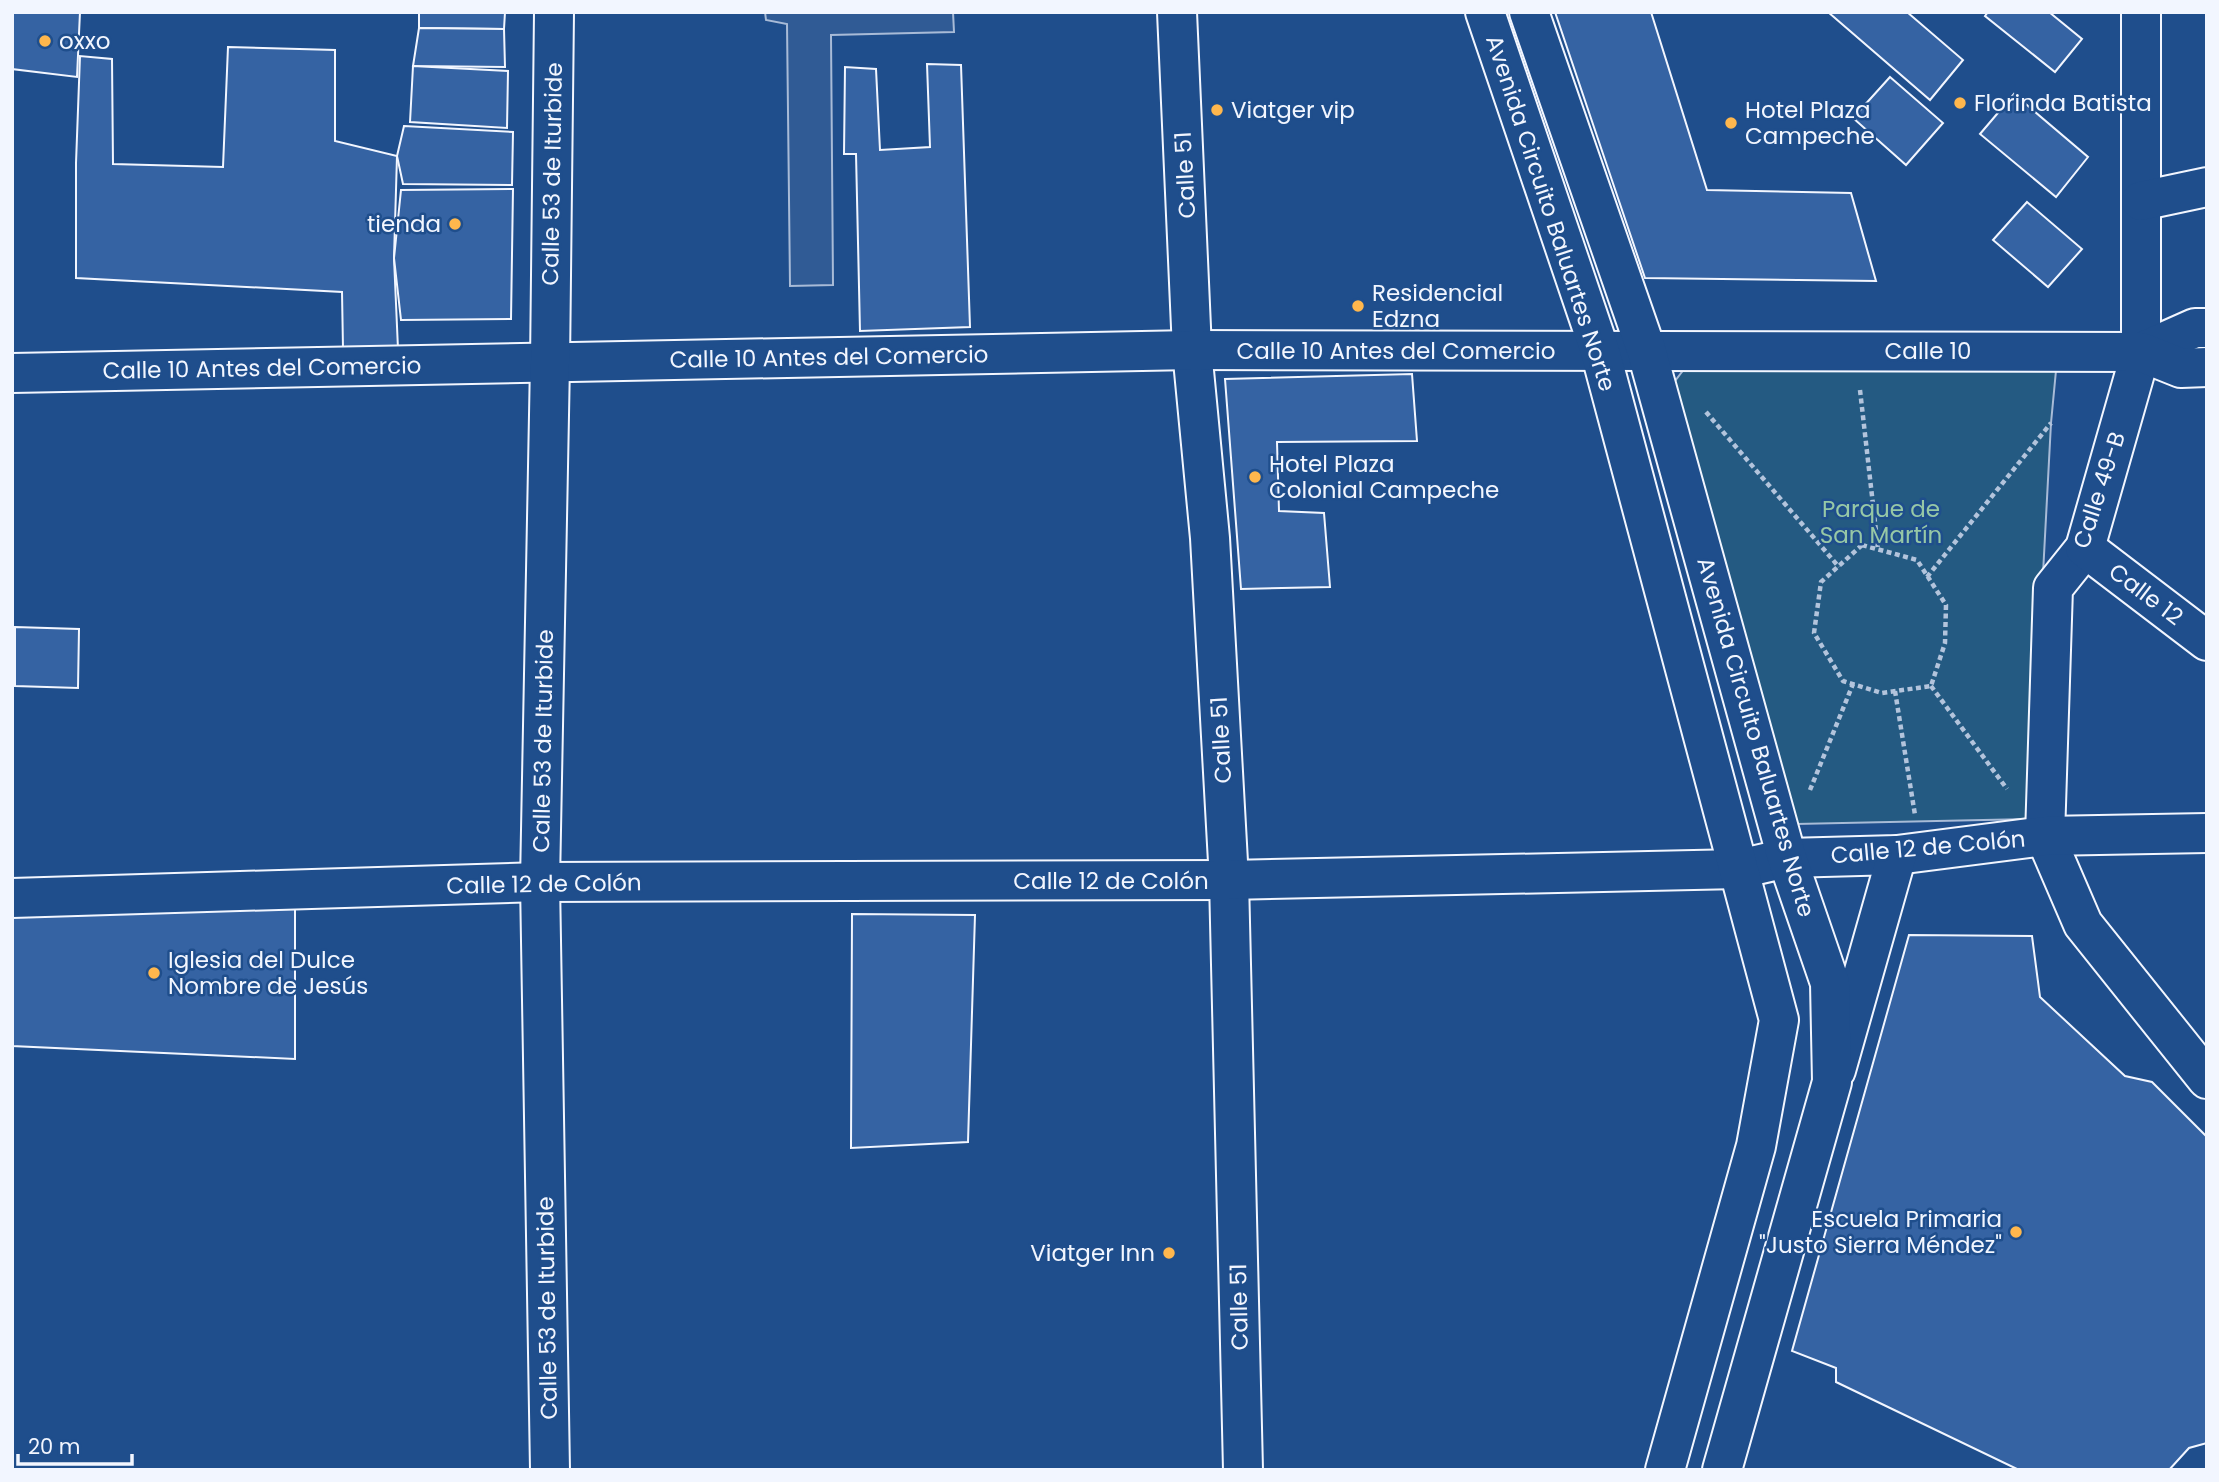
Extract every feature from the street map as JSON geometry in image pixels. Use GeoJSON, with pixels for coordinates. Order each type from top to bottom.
{"type":"FeatureCollection","features":[{"type":"Feature","properties":{"kind":"street","name":"Calle 53 de Iturbide"},"geometry":{"type":"LineString","coordinates":[[550,1470],[540,882],[554,12]]}},
{"type":"Feature","properties":{"kind":"street","name":"Calle 51"},"geometry":{"type":"LineString","coordinates":[[1177,12],[1192,350],[1210,538],[1229,880],[1243,1470]]}},
{"type":"Feature","properties":{"kind":"street","name":"Avenida Circuito Baluartes Norte"},"geometry":{"type":"LineString","coordinates":[[1485,12],[1600,351],[1779,1020],[1756,1146],[1665,1470]]}},
{"type":"Feature","properties":{"kind":"street","name":"Avenida Circuito Baluartes Norte"},"geometry":{"type":"LineString","coordinates":[[1529,12],[1646,349],[1787,858],[1830,983],[1832,1082],[1722,1470]]}},
{"type":"Feature","properties":{"kind":"street","name":"Calle 49-B"},"geometry":{"type":"LineString","coordinates":[[2141,12],[2141,352],[2085,548],[2053,589],[2045,836],[2083,924],[2207,1079]]}},
{"type":"Feature","properties":{"kind":"street"},"geometry":{"type":"LineString","coordinates":[[2141,201],[2207,187]]}},
{"type":"Feature","properties":{"kind":"street"},"geometry":{"type":"LineString","coordinates":[[2141,352],[2194,328],[2207,328]]}},
{"type":"Feature","properties":{"kind":"street","name":"Calle 10 Antes del Comercio"},"geometry":{"type":"LineString","coordinates":[[12,373],[1192,350],[1646,349]]}},
{"type":"Feature","properties":{"kind":"street","name":"Calle 10"},"geometry":{"type":"LineString","coordinates":[[1646,349],[2141,352],[2181,368],[2207,367]]}},
{"type":"Feature","properties":{"kind":"street","name":"Calle 12"},"geometry":{"type":"LineString","coordinates":[[2085,548],[2207,640]]}},
{"type":"Feature","properties":{"kind":"street","name":"Calle 12 de Colón"},"geometry":{"type":"LineString","coordinates":[[12,898],[540,882],[1229,880],[1740,869],[1787,858],[1898,855],[2045,836],[2207,833]]}},
{"type":"Feature","properties":{"kind":"street"},"geometry":{"type":"LineString","coordinates":[[1832,1082],[1898,855]]}},
{"type":"Feature","properties":{"kind":"path"},"geometry":{"type":"LineString","coordinates":[[1860,384],[1878,550]]}},
{"type":"Feature","properties":{"kind":"path"},"geometry":{"type":"LineString","coordinates":[[1705,411],[1839,567]]}},
{"type":"Feature","properties":{"kind":"path"},"geometry":{"type":"LineString","coordinates":[[2050,437],[2052,411]]}},
{"type":"Feature","properties":{"kind":"path"},"geometry":{"type":"LineString","coordinates":[[1927,577],[2050,423]]}},
{"type":"Feature","properties":{"kind":"path"},"geometry":{"type":"LineString","coordinates":[[1862,545],[1916,560],[1946,605],[1945,643],[1931,686],[1882,693],[1843,681],[1814,633],[1821,582],[1862,545]]}},
{"type":"Feature","properties":{"kind":"path"},"geometry":{"type":"LineString","coordinates":[[1806,798],[1853,684]]}},
{"type":"Feature","properties":{"kind":"path"},"geometry":{"type":"LineString","coordinates":[[1931,686],[2013,797]]}},
{"type":"Feature","properties":{"kind":"path"},"geometry":{"type":"LineString","coordinates":[[1895,691],[1916,822]]}},
{"type":"Feature","properties":{"kind":"green space","name":"Parque de San Martín"},"geometry":{"type":"Polygon","coordinates":[[[2057,360],[2051,423],[2030,819],[1796,824],[1672,385],[1688,364],[2057,360]]]}},
{"type":"Feature","properties":{"kind":"shaded area"},"geometry":{"type":"Polygon","coordinates":[[[765,12],[953,12],[954,32],[831,35],[833,285],[790,286],[787,24],[766,20],[765,12]]]}},
{"type":"Feature","properties":{"kind":"building","name":"oxxo"},"geometry":{"type":"Polygon","coordinates":[[[12,12],[80,12],[77,77],[12,69],[12,12]]]}},
{"type":"Feature","properties":{"kind":"building"},"geometry":{"type":"Polygon","coordinates":[[[419,12],[505,12],[504,29],[419,28],[419,12]]]}},
{"type":"Feature","properties":{"kind":"building"},"geometry":{"type":"Polygon","coordinates":[[[1555,12],[1651,12],[1707,190],[1851,193],[1876,281],[1645,278],[1555,12]]]}},
{"type":"Feature","properties":{"kind":"building"},"geometry":{"type":"Polygon","coordinates":[[[1828,12],[1907,12],[1963,60],[1930,100],[1828,12]]]}},
{"type":"Feature","properties":{"kind":"building"},"geometry":{"type":"Polygon","coordinates":[[[1988,12],[2049,12],[2082,39],[2055,72],[1985,16],[1988,12]]]}},
{"type":"Feature","properties":{"kind":"building"},"geometry":{"type":"Polygon","coordinates":[[[419,28],[504,29],[505,67],[413,66],[419,28]]]}},
{"type":"Feature","properties":{"kind":"building"},"geometry":{"type":"Polygon","coordinates":[[[228,47],[335,50],[335,141],[397,156],[394,258],[398,349],[343,349],[342,292],[76,278],[80,56],[112,59],[113,164],[223,167],[228,47]]]}},
{"type":"Feature","properties":{"kind":"building"},"geometry":{"type":"Polygon","coordinates":[[[927,64],[961,65],[970,327],[860,331],[856,154],[844,154],[845,67],[876,69],[880,150],[930,147],[927,64]]]}},
{"type":"Feature","properties":{"kind":"building"},"geometry":{"type":"Polygon","coordinates":[[[413,66],[508,71],[507,128],[410,122],[413,66]]]}},
{"type":"Feature","properties":{"kind":"building"},"geometry":{"type":"Polygon","coordinates":[[[1890,77],[1943,123],[1906,165],[1853,118],[1890,77]]]}},
{"type":"Feature","properties":{"kind":"building"},"geometry":{"type":"Polygon","coordinates":[[[2014,94],[2088,157],[2056,197],[1980,134],[2014,94]]]}},
{"type":"Feature","properties":{"kind":"building"},"geometry":{"type":"Polygon","coordinates":[[[404,126],[513,132],[512,185],[403,184],[397,156],[404,126]]]}},
{"type":"Feature","properties":{"kind":"building","name":"tienda"},"geometry":{"type":"Polygon","coordinates":[[[513,189],[511,319],[401,320],[394,258],[401,190],[513,189]]]}},
{"type":"Feature","properties":{"kind":"building"},"geometry":{"type":"Polygon","coordinates":[[[2027,202],[2082,249],[2048,287],[1993,240],[2027,202]]]}},
{"type":"Feature","properties":{"kind":"building","name":"Hotel Plaza Colonial Campeche"},"geometry":{"type":"Polygon","coordinates":[[[1412,374],[1417,441],[1277,442],[1279,511],[1324,513],[1330,587],[1241,589],[1225,379],[1412,374]]]}},
{"type":"Feature","properties":{"kind":"building"},"geometry":{"type":"Polygon","coordinates":[[[15,627],[79,629],[78,688],[15,686],[15,627]]]}},
{"type":"Feature","properties":{"kind":"building","name":"Iglesia del Dulce Nombre de Jesús"},"geometry":{"type":"Polygon","coordinates":[[[295,891],[295,1059],[12,1046],[12,900],[295,891]]]}},
{"type":"Feature","properties":{"kind":"building"},"geometry":{"type":"Polygon","coordinates":[[[852,914],[975,915],[968,1142],[851,1148],[852,914]]]}},
{"type":"Feature","properties":{"kind":"building","name":"Escuela Primaria \"Justo Sierra Méndez\""},"geometry":{"type":"Polygon","coordinates":[[[1909,935],[2032,936],[2040,997],[2125,1076],[2152,1082],[2207,1137],[2207,1443],[2189,1448],[2169,1470],[2019,1470],[1836,1382],[1836,1368],[1792,1351],[1909,935]]]}},
{"type":"Feature","properties":{"kind":"place","name":"oxxo"},"geometry":{"type":"Point","coordinates":[45,41]}},
{"type":"Feature","properties":{"kind":"place","name":"Florinda Batista"},"geometry":{"type":"Point","coordinates":[1960,103]}},
{"type":"Feature","properties":{"kind":"place","name":"Viatger vip"},"geometry":{"type":"Point","coordinates":[1217,110]}},
{"type":"Feature","properties":{"kind":"place","name":"Hotel Plaza Campeche"},"geometry":{"type":"Point","coordinates":[1731,123]}},
{"type":"Feature","properties":{"kind":"place","name":"tienda"},"geometry":{"type":"Point","coordinates":[455,224]}},
{"type":"Feature","properties":{"kind":"place","name":"Residencial Edzna"},"geometry":{"type":"Point","coordinates":[1358,306]}},
{"type":"Feature","properties":{"kind":"place","name":"Hotel Plaza Colonial Campeche"},"geometry":{"type":"Point","coordinates":[1255,477]}},
{"type":"Feature","properties":{"kind":"place","name":"Iglesia del Dulce Nombre de Jesús"},"geometry":{"type":"Point","coordinates":[154,973]}},
{"type":"Feature","properties":{"kind":"place","name":"Escuela Primaria \"Justo Sierra Méndez\""},"geometry":{"type":"Point","coordinates":[2016,1232]}},
{"type":"Feature","properties":{"kind":"place","name":"Viatger Inn"},"geometry":{"type":"Point","coordinates":[1169,1253]}}]}
